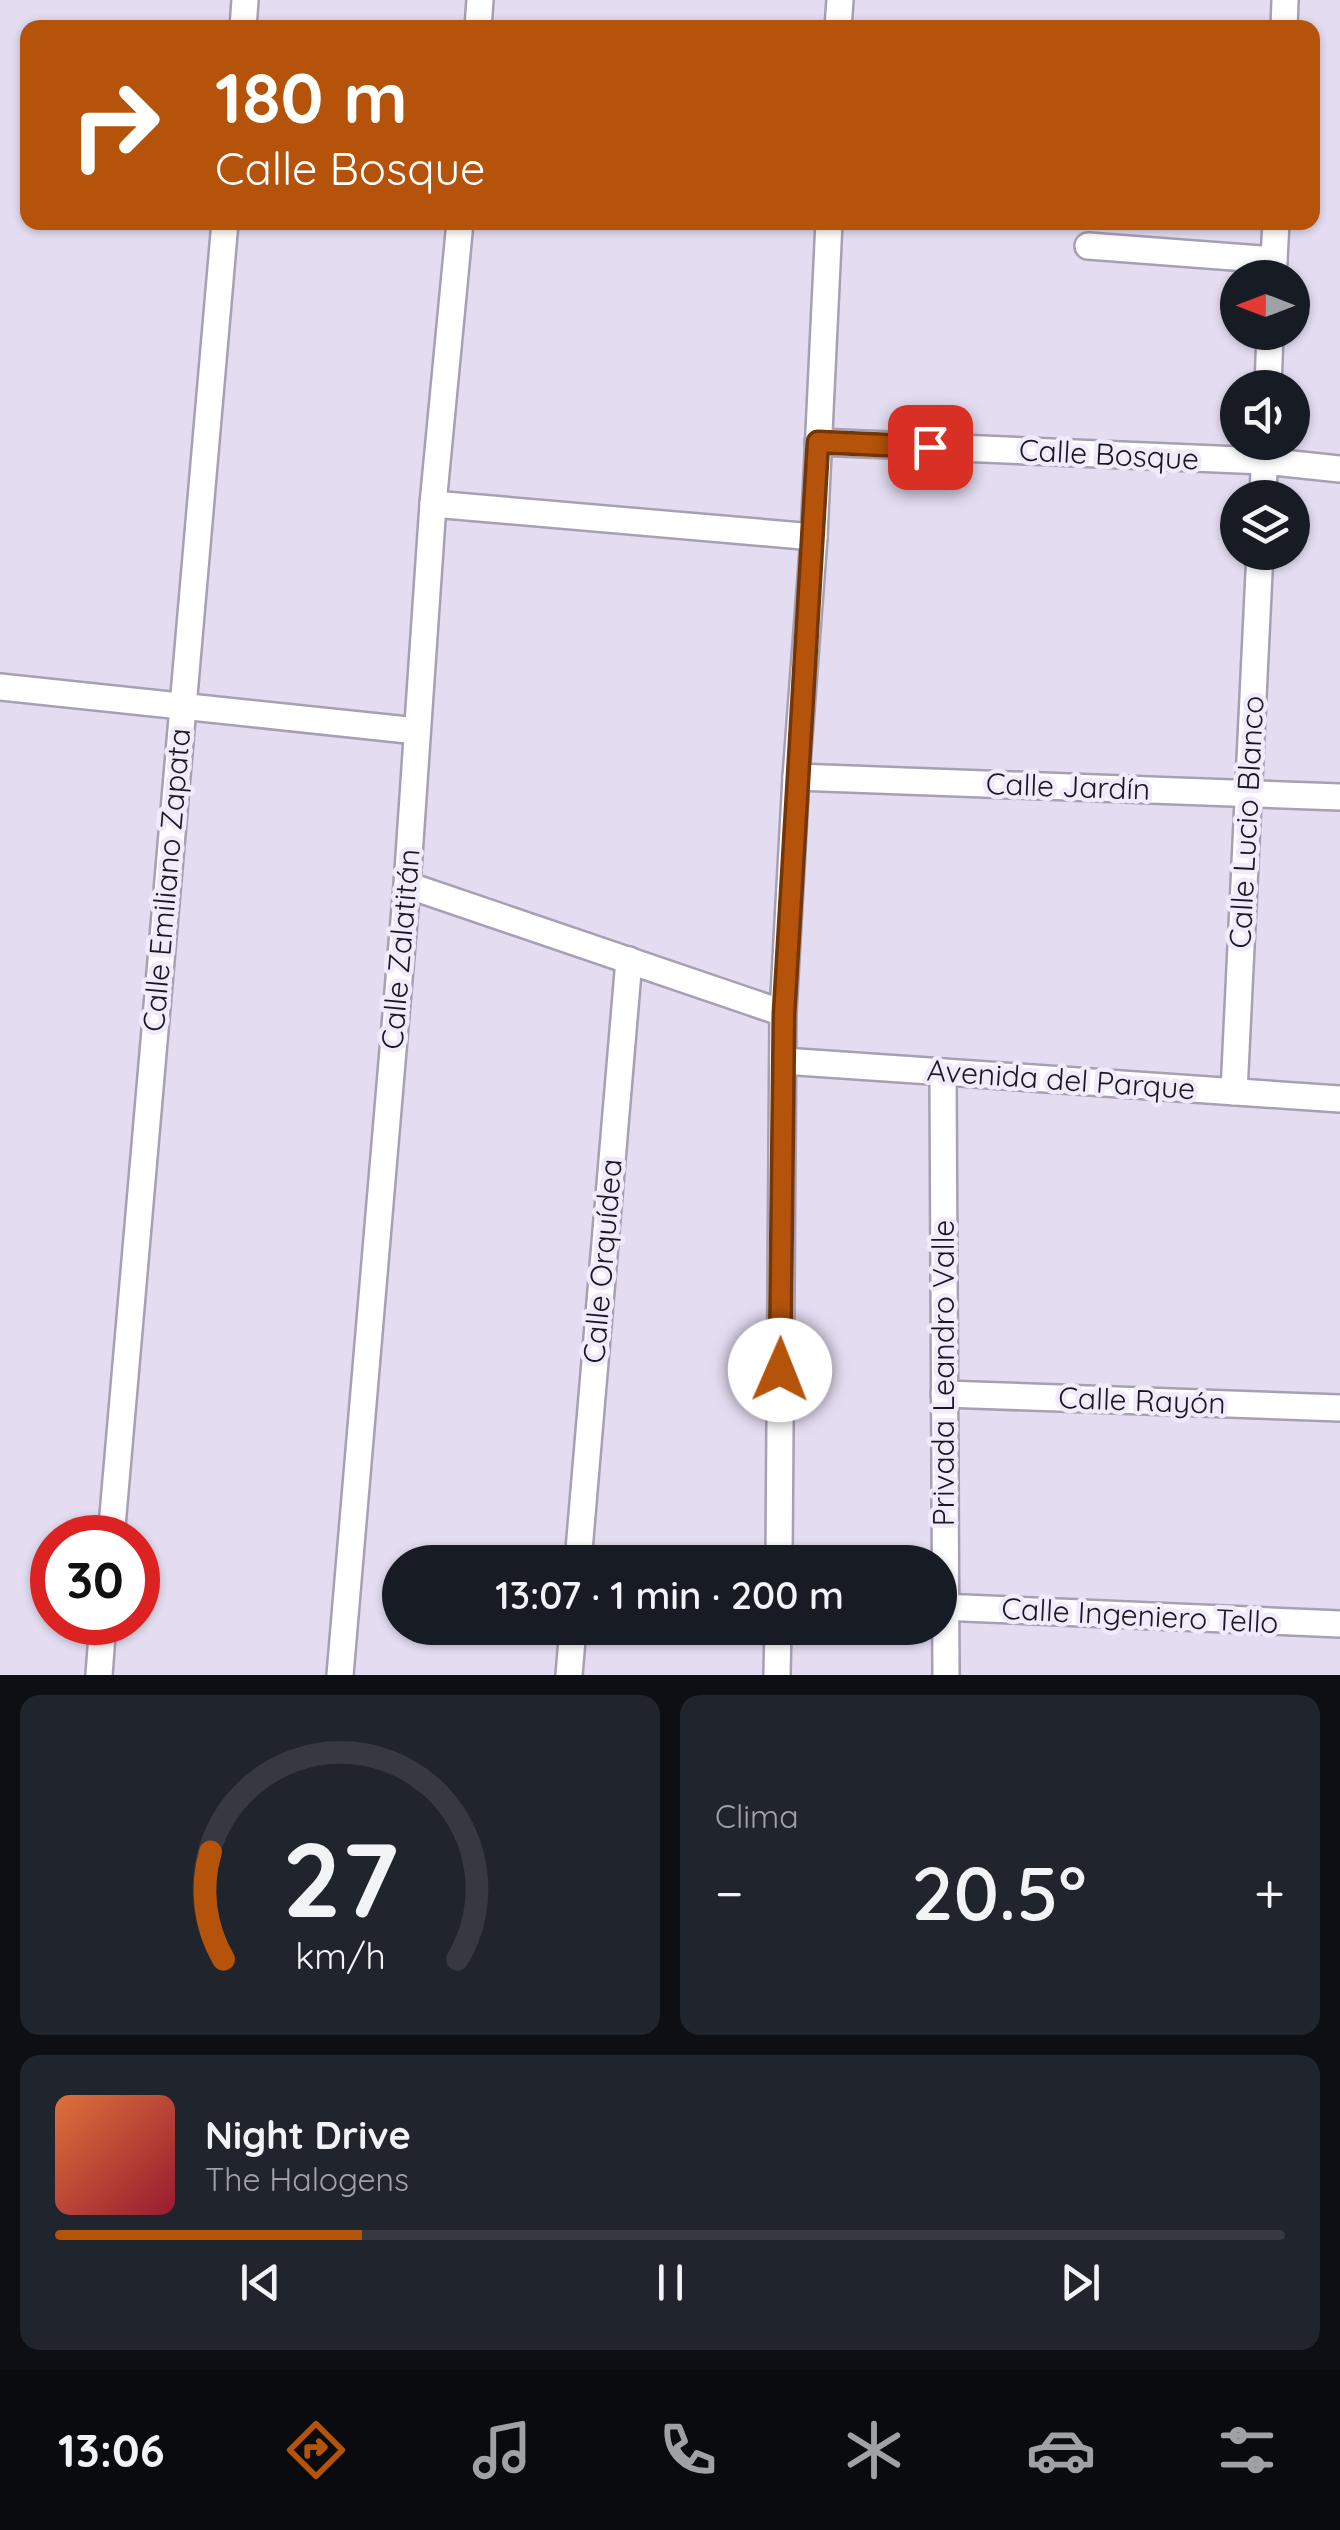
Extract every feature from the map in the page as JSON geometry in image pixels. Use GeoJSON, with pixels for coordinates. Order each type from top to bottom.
{"type":"FeatureCollection","features":[{"type":"Feature","properties":{"kind":"street","name":"Calle Emiliano Zapata"},"geometry":{"type":"LineString","coordinates":[[113,1515],[225,230]]}},
{"type":"Feature","properties":{"kind":"street","name":"Calle Zalatitán"},"geometry":{"type":"LineString","coordinates":[[340,1675],[459,230]]}},
{"type":"Feature","properties":{"kind":"street"},"geometry":{"type":"LineString","coordinates":[[779,1545],[784,1014],[814,537],[828,230]]}},
{"type":"Feature","properties":{"kind":"street"},"geometry":{"type":"LineString","coordinates":[[1274,260],[1276,230]]}},
{"type":"Feature","properties":{"kind":"street"},"geometry":{"type":"LineString","coordinates":[[1088,246],[1220,262]]}},
{"type":"Feature","properties":{"kind":"street","name":"Calle Bosque"},"geometry":{"type":"LineString","coordinates":[[818,442],[1220,451]]}},
{"type":"Feature","properties":{"kind":"street","name":"Calle Bosque"},"geometry":{"type":"LineString","coordinates":[[1302,460],[1340,468]]}},
{"type":"Feature","properties":{"kind":"street"},"geometry":{"type":"LineString","coordinates":[[434,504],[814,537]]}},
{"type":"Feature","properties":{"kind":"street","name":"Calle Lucio Blanco"},"geometry":{"type":"LineString","coordinates":[[1234,1092],[1259,570]]}},
{"type":"Feature","properties":{"kind":"street"},"geometry":{"type":"LineString","coordinates":[[0,687],[417,731]]}},
{"type":"Feature","properties":{"kind":"street","name":"Calle Jardín"},"geometry":{"type":"LineString","coordinates":[[796,777],[1340,797]]}},
{"type":"Feature","properties":{"kind":"street"},"geometry":{"type":"LineString","coordinates":[[407,885],[784,1014]]}},
{"type":"Feature","properties":{"kind":"street","name":"Calle Orquídea"},"geometry":{"type":"LineString","coordinates":[[579,1545],[629,960]]}},
{"type":"Feature","properties":{"kind":"street","name":"Avenida del Parque"},"geometry":{"type":"LineString","coordinates":[[783,1061],[1340,1098]]}},
{"type":"Feature","properties":{"kind":"street","name":"Privada Leandro Valle"},"geometry":{"type":"LineString","coordinates":[[942,1072],[943,1545]]}},
{"type":"Feature","properties":{"kind":"street","name":"Calle Rayón"},"geometry":{"type":"LineString","coordinates":[[944,1394],[1340,1408]]}},
{"type":"Feature","properties":{"kind":"street","name":"Calle Ingeniero Tello"},"geometry":{"type":"LineString","coordinates":[[957,1608],[1340,1624]]}},
{"type":"Feature","properties":{"kind":"street"},"geometry":{"type":"LineString","coordinates":[[99,1675],[102,1645]]}},
{"type":"Feature","properties":{"kind":"street"},"geometry":{"type":"LineString","coordinates":[[569,1675],[572,1645]]}},
{"type":"Feature","properties":{"kind":"street"},"geometry":{"type":"LineString","coordinates":[[777,1675],[778,1645]]}},
{"type":"Feature","properties":{"kind":"street","name":"Privada Leandro Valle"},"geometry":{"type":"LineString","coordinates":[[944,1645],[946,1675]]}},
{"type":"Feature","properties":{"kind":"route"},"geometry":{"type":"LineString","coordinates":[[780,1370],[784,1014],[818,442],[930,447]]}}]}
